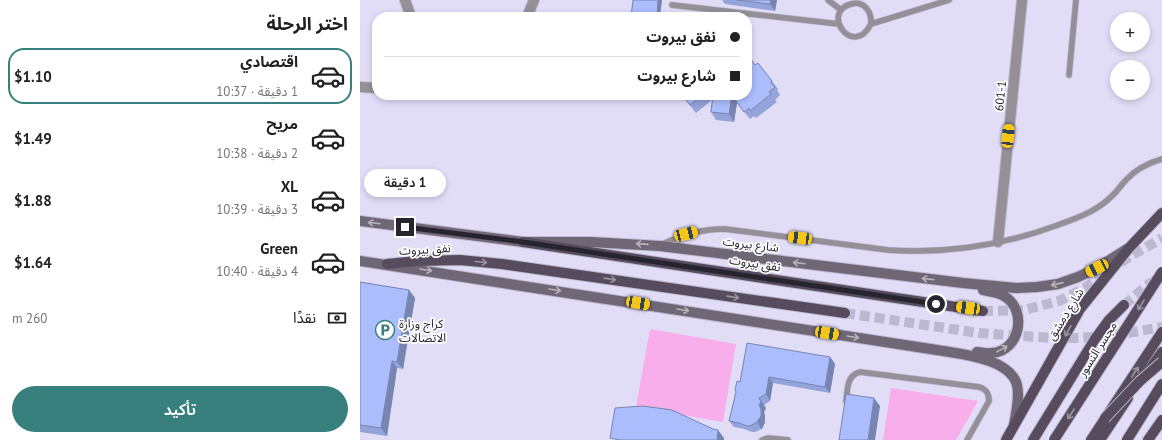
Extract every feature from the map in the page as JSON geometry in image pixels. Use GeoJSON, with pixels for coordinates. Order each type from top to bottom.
{"type":"FeatureCollection","features":[{"type":"Feature","properties":{"kind":"main road","name":"شارع دمشق"},"geometry":{"type":"LineString","coordinates":[[1006,440],[1080,309],[1129,248],[1162,213]]}},
{"type":"Feature","properties":{"kind":"main road","name":"شارع بيروت"},"geometry":{"type":"LineString","coordinates":[[360,221],[523,242],[591,242],[660,246],[963,283],[1016,288],[1037,288],[1078,278],[1129,248]]}},
{"type":"Feature","properties":{"kind":"main road","name":"نفق بيروت"},"geometry":{"type":"LineString","coordinates":[[523,242],[983,311]]}},
{"type":"Feature","properties":{"kind":"main road","name":"نفق بيروت"},"geometry":{"type":"LineString","coordinates":[[387,264],[417,261],[460,260],[502,264],[845,313]]}},
{"type":"Feature","properties":{"kind":"main road"},"geometry":{"type":"LineString","coordinates":[[360,261],[937,350],[988,360],[1011,373],[1017,385],[1018,398],[1014,426]]}},
{"type":"Feature","properties":{"kind":"main road","name":"مجسر النسور"},"geometry":{"type":"LineString","coordinates":[[1054,440],[1162,272]]}},
{"type":"Feature","properties":{"kind":"main road"},"geometry":{"type":"LineString","coordinates":[[937,350],[953,349],[993,354],[1003,350],[1011,343],[1017,334],[1019,324],[1018,313],[1012,303],[1005,296],[963,283]]}},
{"type":"Feature","properties":{"kind":"main road"},"geometry":{"type":"LineString","coordinates":[[1033,440],[1095,339],[1109,320],[1124,305]]}},
{"type":"Feature","properties":{"kind":"main road"},"geometry":{"type":"LineString","coordinates":[[1091,440],[1162,332]]}},
{"type":"Feature","properties":{"kind":"main road"},"geometry":{"type":"LineString","coordinates":[[1100,440],[1162,352]]}},
{"type":"Feature","properties":{"kind":"main road"},"geometry":{"type":"LineString","coordinates":[[1105,418],[1140,381],[1162,362]]}},
{"type":"Feature","properties":{"kind":"main road"},"geometry":{"type":"LineString","coordinates":[[1127,440],[1162,384]]}},
{"type":"Feature","properties":{"kind":"main road"},"geometry":{"type":"LineString","coordinates":[[1148,440],[1162,420]]}},
{"type":"Feature","properties":{"kind":"street"},"geometry":{"type":"LineString","coordinates":[[405,0],[410,12]]}},
{"type":"Feature","properties":{"kind":"street"},"geometry":{"type":"LineString","coordinates":[[529,12],[534,0]]}},
{"type":"Feature","properties":{"kind":"street","name":"601-1"},"geometry":{"type":"LineString","coordinates":[[998,242],[1022,0]]}},
{"type":"Feature","properties":{"kind":"street"},"geometry":{"type":"LineString","coordinates":[[360,87],[372,88]]}},
{"type":"Feature","properties":{"kind":"lane"},"geometry":{"type":"LineString","coordinates":[[828,0],[841,10]]}},
{"type":"Feature","properties":{"kind":"lane"},"geometry":{"type":"LineString","coordinates":[[871,24],[949,0]]}},
{"type":"Feature","properties":{"kind":"lane"},"geometry":{"type":"LineString","coordinates":[[1069,75],[1076,0]]}},
{"type":"Feature","properties":{"kind":"lane"},"geometry":{"type":"LineString","coordinates":[[864,2],[872,19],[868,30],[864,34],[858,36],[846,34],[841,29],[839,24],[838,17],[841,10],[851,4],[864,2]]}},
{"type":"Feature","properties":{"kind":"lane"},"geometry":{"type":"LineString","coordinates":[[672,5],[734,12]]}},
{"type":"Feature","properties":{"kind":"lane"},"geometry":{"type":"LineString","coordinates":[[752,14],[839,24]]}},
{"type":"Feature","properties":{"kind":"lane"},"geometry":{"type":"LineString","coordinates":[[660,246],[686,234],[712,229],[725,229],[888,250],[909,251],[946,250],[998,242],[1036,233],[1087,214],[1104,203],[1134,172],[1162,159]]}},
{"type":"Feature","properties":{"kind":"lane"},"geometry":{"type":"LineString","coordinates":[[845,408],[849,380],[852,376],[860,372],[983,388],[989,396],[989,401],[967,440]]}},
{"type":"Feature","properties":{"kind":"lane"},"geometry":{"type":"LineString","coordinates":[[762,440],[768,438],[788,440]]}},
{"type":"Feature","properties":{"kind":"shaded area"},"geometry":{"type":"Polygon","coordinates":[[[650,329],[736,344],[723,422],[636,407],[650,329]]]}},
{"type":"Feature","properties":{"kind":"shaded area"},"geometry":{"type":"Polygon","coordinates":[[[891,388],[978,401],[956,440],[883,440],[891,388]]]}},
{"type":"Feature","properties":{"kind":"building"},"geometry":{"type":"Polygon","coordinates":[[[633,0],[658,0],[657,12],[632,12],[633,0]]]}},
{"type":"Feature","properties":{"kind":"building"},"geometry":{"type":"Polygon","coordinates":[[[737,0],[771,0],[770,4],[737,0]]]}},
{"type":"Feature","properties":{"kind":"building"},"geometry":{"type":"Polygon","coordinates":[[[752,60],[755,65],[758,63],[775,87],[769,92],[771,94],[750,111],[749,108],[744,112],[736,100],[752,100],[752,60]]]}},
{"type":"Feature","properties":{"kind":"building"},"geometry":{"type":"Polygon","coordinates":[[[686,100],[696,100],[690,105],[686,100]]]}},
{"type":"Feature","properties":{"kind":"building"},"geometry":{"type":"Polygon","coordinates":[[[712,100],[731,100],[729,114],[711,112],[712,100]]]}},
{"type":"Feature","properties":{"kind":"building","name":"كراج وزارة الاتصالات"},"geometry":{"type":"Polygon","coordinates":[[[360,282],[409,290],[397,362],[392,361],[381,428],[360,425],[360,282]]]}},
{"type":"Feature","properties":{"kind":"building"},"geometry":{"type":"Polygon","coordinates":[[[747,343],[830,357],[825,387],[769,377],[766,394],[759,398],[761,402],[759,405],[761,409],[761,416],[757,422],[747,426],[729,421],[737,381],[740,382],[747,343]]]}},
{"type":"Feature","properties":{"kind":"building"},"geometry":{"type":"Polygon","coordinates":[[[846,394],[874,398],[868,440],[839,440],[846,394]]]}},
{"type":"Feature","properties":{"kind":"building"},"geometry":{"type":"Polygon","coordinates":[[[643,406],[672,410],[718,430],[717,440],[620,440],[610,438],[615,408],[643,406]]]}},
{"type":"Feature","properties":{"kind":"tunnel"},"geometry":{"type":"LineString","coordinates":[[983,311],[1024,310],[1059,301],[1085,288],[1129,257],[1162,238]]}},
{"type":"Feature","properties":{"kind":"tunnel"},"geometry":{"type":"LineString","coordinates":[[1124,305],[1149,284],[1159,279]]}},
{"type":"Feature","properties":{"kind":"tunnel"},"geometry":{"type":"LineString","coordinates":[[845,313],[979,333],[1053,338],[1081,338],[1122,334],[1162,327]]}},
{"type":"Feature","properties":{"kind":"place","name":"كراج وزارة الاتصالات"},"geometry":{"type":"Point","coordinates":[385,330]}},
{"type":"Feature","properties":{"kind":"route"},"geometry":{"type":"LineString","coordinates":[[405,227],[523,242],[936,304]]}}]}
